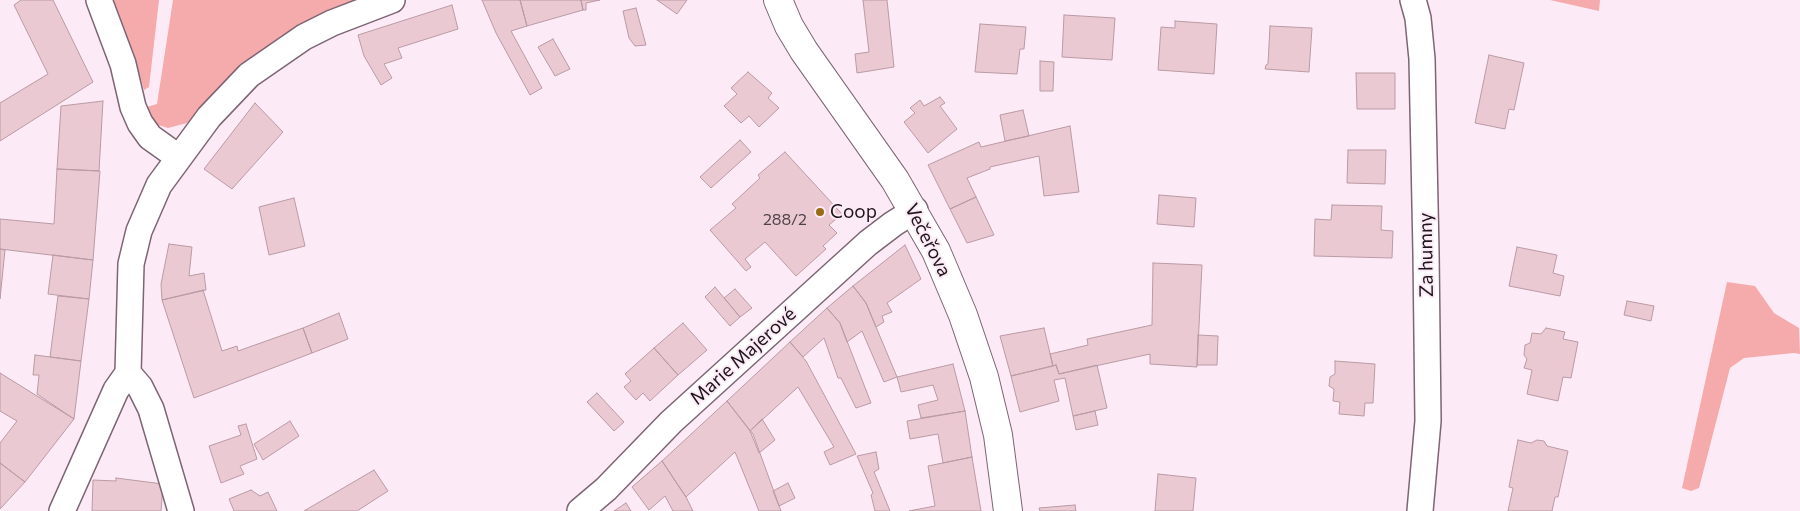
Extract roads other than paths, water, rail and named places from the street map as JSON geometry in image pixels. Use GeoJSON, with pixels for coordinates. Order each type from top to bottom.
{"type":"FeatureCollection","features":[{"type":"Feature","properties":{"kind":"street"},"geometry":{"type":"LineString","coordinates":[[99,0],[123,64],[133,107],[140,123],[150,137],[178,157]]}},
{"type":"Feature","properties":{"kind":"street"},"geometry":{"type":"LineString","coordinates":[[62,511],[116,390],[128,373],[129,288],[133,255],[147,207],[178,157],[229,95],[275,56],[304,37],[332,23],[392,0]]}},
{"type":"Feature","properties":{"kind":"street","name":"Večeřova"},"geometry":{"type":"LineString","coordinates":[[778,0],[789,26],[804,51],[915,210],[950,283],[982,369],[998,435],[1008,511]]}},
{"type":"Feature","properties":{"kind":"street","name":"Za humny"},"geometry":{"type":"LineString","coordinates":[[1413,0],[1418,18],[1422,59],[1426,253],[1428,421],[1420,511]]}},
{"type":"Feature","properties":{"kind":"street","name":"Marie Majerové"},"geometry":{"type":"LineString","coordinates":[[580,511],[606,490],[671,422],[868,243],[915,210]]}},
{"type":"Feature","properties":{"kind":"street"},"geometry":{"type":"LineString","coordinates":[[128,373],[140,387],[151,409],[181,511]]}},
{"type":"Feature","properties":{"kind":"place","name":"Coop"},"geometry":{"type":"Point","coordinates":[820,212]}}]}
